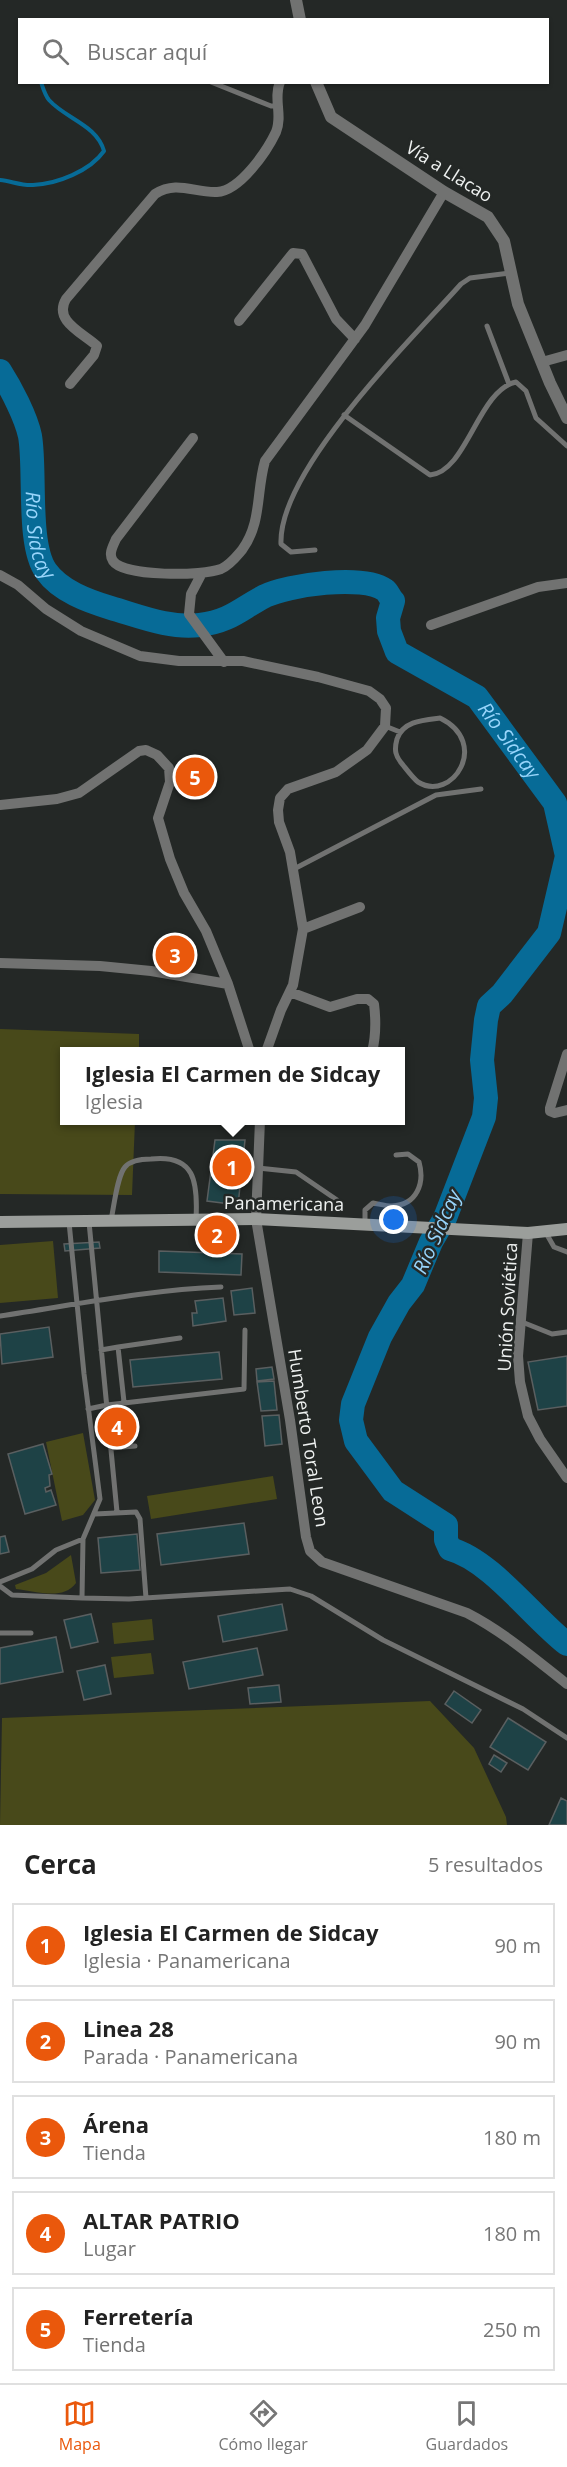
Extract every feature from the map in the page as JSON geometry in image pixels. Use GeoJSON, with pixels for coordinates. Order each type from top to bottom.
{"type":"FeatureCollection","features":[{"type":"Feature","properties":{"kind":"main road","name":"Panamericana"},"geometry":{"type":"LineString","coordinates":[[0,1222],[256,1219],[528,1233],[567,1229]]}},
{"type":"Feature","properties":{"kind":"street"},"geometry":{"type":"LineString","coordinates":[[296,0],[300,18]]}},
{"type":"Feature","properties":{"kind":"street"},"geometry":{"type":"LineString","coordinates":[[70,384],[94,355],[97,346],[66,320],[62,307],[66,299],[155,194],[176,186],[217,193],[238,184],[276,131],[279,120],[276,94],[279,84]]}},
{"type":"Feature","properties":{"kind":"street","name":"Vía a Llacao"},"geometry":{"type":"LineString","coordinates":[[317,84],[332,117],[444,192],[488,217],[504,242],[518,304],[567,418]]}},
{"type":"Feature","properties":{"kind":"street"},"geometry":{"type":"LineString","coordinates":[[193,438],[116,539],[110,552],[112,561],[122,568],[171,574],[202,573],[222,568],[230,563],[243,548],[255,527],[260,478],[265,461],[365,325],[444,192]]}},
{"type":"Feature","properties":{"kind":"street"},"geometry":{"type":"LineString","coordinates":[[239,321],[293,253],[302,254],[336,319],[355,339]]}},
{"type":"Feature","properties":{"kind":"street"},"geometry":{"type":"LineString","coordinates":[[542,362],[567,355]]}},
{"type":"Feature","properties":{"kind":"street"},"geometry":{"type":"LineString","coordinates":[[202,573],[191,594],[189,614],[224,662]]}},
{"type":"Feature","properties":{"kind":"street"},"geometry":{"type":"LineString","coordinates":[[0,575],[18,585],[46,609],[81,631],[140,656],[159,660],[243,661],[318,677],[369,691],[380,699],[386,708],[385,726],[367,750],[336,772],[288,789],[280,798],[279,822],[290,852],[303,929],[293,985],[268,1047]]}},
{"type":"Feature","properties":{"kind":"street"},"geometry":{"type":"LineString","coordinates":[[431,625],[538,587],[567,583]]}},
{"type":"Feature","properties":{"kind":"street"},"geometry":{"type":"LineString","coordinates":[[0,805],[57,799],[79,793],[139,751],[146,750],[157,755],[169,768],[170,774],[166,797],[158,818],[170,859],[184,893],[206,932],[228,984],[248,1047]]}},
{"type":"Feature","properties":{"kind":"street"},"geometry":{"type":"LineString","coordinates":[[303,929],[360,907]]}},
{"type":"Feature","properties":{"kind":"street"},"geometry":{"type":"LineString","coordinates":[[0,963],[100,966],[151,971],[228,984]]}},
{"type":"Feature","properties":{"kind":"street"},"geometry":{"type":"LineString","coordinates":[[290,992],[330,1007],[357,999],[368,999],[374,1004],[373,1047]]}},
{"type":"Feature","properties":{"kind":"street"},"geometry":{"type":"LineString","coordinates":[[567,1054],[550,1112],[567,1110]]}},
{"type":"Feature","properties":{"kind":"street","name":"Humberto Toral Leon"},"geometry":{"type":"LineString","coordinates":[[261,1125],[256,1219],[310,1551],[322,1562],[484,1621],[567,1684]]}},
{"type":"Feature","properties":{"kind":"street","name":"Unión Soviética"},"geometry":{"type":"LineString","coordinates":[[528,1233],[518,1356],[520,1382],[528,1416],[540,1439],[567,1478]]}},
{"type":"Feature","properties":{"kind":"lane"},"geometry":{"type":"LineString","coordinates":[[216,84],[270,106],[277,106]]}},
{"type":"Feature","properties":{"kind":"lane"},"geometry":{"type":"LineString","coordinates":[[315,550],[291,552],[281,544],[280,529],[287,507],[316,456],[344,416],[462,284],[470,278],[511,272]]}},
{"type":"Feature","properties":{"kind":"lane"},"geometry":{"type":"LineString","coordinates":[[487,326],[509,384]]}},
{"type":"Feature","properties":{"kind":"lane"},"geometry":{"type":"LineString","coordinates":[[344,416],[429,475],[438,475],[452,461],[495,396],[509,384],[516,382],[526,391],[536,418],[567,446]]}},
{"type":"Feature","properties":{"kind":"lane"},"geometry":{"type":"LineString","coordinates":[[440,718],[452,724],[461,736],[464,750],[463,767],[453,779],[445,783],[435,785],[418,782],[397,757],[395,750],[400,732],[408,725],[424,720],[440,718]]}},
{"type":"Feature","properties":{"kind":"lane"},"geometry":{"type":"LineString","coordinates":[[385,726],[400,732]]}},
{"type":"Feature","properties":{"kind":"lane"},"geometry":{"type":"LineString","coordinates":[[293,870],[436,795],[481,789]]}},
{"type":"Feature","properties":{"kind":"lane"},"geometry":{"type":"LineString","coordinates":[[365,1224],[365,1210],[373,1203],[391,1206],[406,1203],[415,1198],[422,1181],[419,1162],[408,1154],[396,1155]]}},
{"type":"Feature","properties":{"kind":"lane"},"geometry":{"type":"LineString","coordinates":[[111,1222],[124,1167],[139,1160],[162,1157],[176,1158],[185,1164],[192,1174],[197,1200],[196,1220]]}},
{"type":"Feature","properties":{"kind":"lane"},"geometry":{"type":"LineString","coordinates":[[258,1168],[296,1172],[337,1200]]}},
{"type":"Feature","properties":{"kind":"lane"},"geometry":{"type":"LineString","coordinates":[[69,1222],[88,1409],[100,1498],[96,1514],[83,1539],[82,1598]]}},
{"type":"Feature","properties":{"kind":"lane"},"geometry":{"type":"LineString","coordinates":[[89,1222],[117,1512]]}},
{"type":"Feature","properties":{"kind":"lane"},"geometry":{"type":"LineString","coordinates":[[546,1231],[554,1246],[567,1252]]}},
{"type":"Feature","properties":{"kind":"lane"},"geometry":{"type":"LineString","coordinates":[[0,1316],[97,1302],[140,1293],[221,1287]]}},
{"type":"Feature","properties":{"kind":"lane"},"geometry":{"type":"LineString","coordinates":[[520,1321],[552,1334],[567,1332]]}},
{"type":"Feature","properties":{"kind":"lane"},"geometry":{"type":"LineString","coordinates":[[88,1409],[106,1404],[244,1389],[245,1330]]}},
{"type":"Feature","properties":{"kind":"lane"},"geometry":{"type":"LineString","coordinates":[[101,1350],[180,1338]]}},
{"type":"Feature","properties":{"kind":"lane"},"geometry":{"type":"LineString","coordinates":[[118,1347],[124,1402]]}},
{"type":"Feature","properties":{"kind":"lane"},"geometry":{"type":"LineString","coordinates":[[111,1448],[135,1446]]}},
{"type":"Feature","properties":{"kind":"lane"},"geometry":{"type":"LineString","coordinates":[[96,1514],[136,1512],[140,1519],[146,1598]]}},
{"type":"Feature","properties":{"kind":"lane"},"geometry":{"type":"LineString","coordinates":[[83,1539],[56,1550],[32,1569],[0,1584],[12,1596],[82,1598],[146,1598],[290,1589],[310,1596],[383,1640],[523,1709],[567,1738]]}},
{"type":"Feature","properties":{"kind":"lane"},"geometry":{"type":"LineString","coordinates":[[0,1633],[30,1633]]}},
{"type":"Feature","properties":{"kind":"shaded area"},"geometry":{"type":"Polygon","coordinates":[[[0,1029],[139,1034],[139,1047],[60,1047],[60,1125],[135,1125],[132,1195],[0,1194],[0,1029]]]}},
{"type":"Feature","properties":{"kind":"shaded area"},"geometry":{"type":"Polygon","coordinates":[[[53,1241],[58,1298],[0,1303],[0,1245],[53,1241]]]}},
{"type":"Feature","properties":{"kind":"shaded area"},"geometry":{"type":"Polygon","coordinates":[[[83,1433],[95,1500],[83,1515],[62,1521],[46,1442],[83,1433]]]}},
{"type":"Feature","properties":{"kind":"shaded area"},"geometry":{"type":"Polygon","coordinates":[[[273,1476],[277,1499],[151,1519],[147,1496],[273,1476]]]}},
{"type":"Feature","properties":{"kind":"shaded area"},"geometry":{"type":"Polygon","coordinates":[[[71,1555],[76,1583],[71,1589],[49,1594],[16,1589],[15,1585],[46,1573],[71,1555]]]}},
{"type":"Feature","properties":{"kind":"shaded area"},"geometry":{"type":"Polygon","coordinates":[[[152,1619],[154,1640],[114,1644],[112,1623],[152,1619]]]}},
{"type":"Feature","properties":{"kind":"shaded area"},"geometry":{"type":"Polygon","coordinates":[[[151,1653],[154,1674],[114,1678],[111,1657],[151,1653]]]}},
{"type":"Feature","properties":{"kind":"shaded area"},"geometry":{"type":"Polygon","coordinates":[[[430,1701],[474,1748],[506,1817],[507,1825],[0,1825],[2,1718],[430,1701]]]}},
{"type":"Feature","properties":{"kind":"building"},"geometry":{"type":"Polygon","coordinates":[[[215,1140],[245,1140],[238,1205],[207,1201],[215,1140]]]}},
{"type":"Feature","properties":{"kind":"building"},"geometry":{"type":"Polygon","coordinates":[[[99,1242],[100,1248],[65,1251],[64,1244],[99,1242]]]}},
{"type":"Feature","properties":{"kind":"building"},"geometry":{"type":"Polygon","coordinates":[[[159,1251],[242,1254],[241,1275],[159,1272],[159,1251]]]}},
{"type":"Feature","properties":{"kind":"building"},"geometry":{"type":"Polygon","coordinates":[[[252,1288],[255,1313],[234,1315],[231,1291],[252,1288]]]}},
{"type":"Feature","properties":{"kind":"building"},"geometry":{"type":"Polygon","coordinates":[[[223,1298],[226,1321],[193,1326],[192,1313],[197,1313],[195,1301],[223,1298]]]}},
{"type":"Feature","properties":{"kind":"building"},"geometry":{"type":"Polygon","coordinates":[[[49,1327],[53,1357],[2,1364],[0,1334],[49,1327]]]}},
{"type":"Feature","properties":{"kind":"building"},"geometry":{"type":"Polygon","coordinates":[[[219,1352],[222,1379],[133,1387],[130,1360],[219,1352]]]}},
{"type":"Feature","properties":{"kind":"building"},"geometry":{"type":"Polygon","coordinates":[[[567,1356],[567,1406],[538,1410],[528,1362],[567,1356]]]}},
{"type":"Feature","properties":{"kind":"building"},"geometry":{"type":"Polygon","coordinates":[[[272,1367],[274,1379],[257,1381],[256,1369],[272,1367]]]}},
{"type":"Feature","properties":{"kind":"building"},"geometry":{"type":"Polygon","coordinates":[[[274,1381],[277,1410],[261,1411],[257,1382],[274,1381]]]}},
{"type":"Feature","properties":{"kind":"building"},"geometry":{"type":"Polygon","coordinates":[[[279,1415],[282,1444],[265,1446],[262,1416],[279,1415]]]}},
{"type":"Feature","properties":{"kind":"building"},"geometry":{"type":"Polygon","coordinates":[[[43,1444],[52,1474],[49,1475],[50,1486],[45,1488],[46,1492],[51,1490],[56,1505],[25,1514],[8,1454],[43,1444]]]}},
{"type":"Feature","properties":{"kind":"building"},"geometry":{"type":"Polygon","coordinates":[[[244,1523],[249,1554],[161,1565],[157,1534],[244,1523]]]}},
{"type":"Feature","properties":{"kind":"building"},"geometry":{"type":"Polygon","coordinates":[[[137,1534],[140,1570],[101,1573],[98,1538],[137,1534]]]}},
{"type":"Feature","properties":{"kind":"building"},"geometry":{"type":"Polygon","coordinates":[[[5,1536],[9,1552],[0,1554],[0,1537],[5,1536]]]}},
{"type":"Feature","properties":{"kind":"building"},"geometry":{"type":"Polygon","coordinates":[[[282,1604],[287,1630],[223,1642],[218,1616],[282,1604]]]}},
{"type":"Feature","properties":{"kind":"building"},"geometry":{"type":"Polygon","coordinates":[[[91,1614],[98,1642],[71,1648],[64,1620],[91,1614]]]}},
{"type":"Feature","properties":{"kind":"building"},"geometry":{"type":"Polygon","coordinates":[[[56,1637],[63,1672],[0,1684],[0,1648],[56,1637]]]}},
{"type":"Feature","properties":{"kind":"building"},"geometry":{"type":"Polygon","coordinates":[[[257,1648],[263,1675],[189,1689],[183,1662],[257,1648]]]}},
{"type":"Feature","properties":{"kind":"building"},"geometry":{"type":"Polygon","coordinates":[[[105,1665],[111,1694],[84,1700],[77,1671],[105,1665]]]}},
{"type":"Feature","properties":{"kind":"building"},"geometry":{"type":"Polygon","coordinates":[[[279,1685],[281,1702],[250,1704],[248,1688],[279,1685]]]}},
{"type":"Feature","properties":{"kind":"building"},"geometry":{"type":"Polygon","coordinates":[[[454,1691],[481,1710],[472,1723],[445,1704],[454,1691]]]}},
{"type":"Feature","properties":{"kind":"building"},"geometry":{"type":"Polygon","coordinates":[[[508,1718],[546,1742],[528,1770],[490,1747],[508,1718]]]}},
{"type":"Feature","properties":{"kind":"building"},"geometry":{"type":"Polygon","coordinates":[[[494,1755],[507,1763],[501,1772],[489,1764],[494,1755]]]}},
{"type":"Feature","properties":{"kind":"building"},"geometry":{"type":"Polygon","coordinates":[[[561,1798],[567,1801],[567,1825],[549,1825],[561,1798]]]}},
{"type":"Feature","properties":{"kind":"waterway"},"geometry":{"type":"LineString","coordinates":[[0,180],[29,185],[52,182],[82,170],[104,151],[100,142],[88,128],[49,100],[42,84]]}},
{"type":"Feature","properties":{"kind":"waterway","name":"Río Sidcay"},"geometry":{"type":"LineString","coordinates":[[0,371],[18,403],[28,428],[32,450],[36,544],[46,571],[59,584],[75,594],[102,605],[155,621],[189,626],[220,621],[265,596],[290,588],[343,582],[374,585],[385,590],[393,601],[388,618],[389,631],[397,652],[477,697],[555,803],[567,856],[549,933],[502,994],[489,1006],[482,1060],[486,1098],[484,1117],[445,1218],[431,1242],[413,1285],[399,1303],[380,1337],[353,1404],[351,1420],[356,1441],[393,1491],[446,1525],[446,1540],[450,1549],[465,1555],[496,1577],[567,1644]]}},
{"type":"Feature","properties":{"kind":"place","name":"Ferretería"},"geometry":{"type":"Point","coordinates":[195,777]}},
{"type":"Feature","properties":{"kind":"place","name":"Árena"},"geometry":{"type":"Point","coordinates":[175,955]}},
{"type":"Feature","properties":{"kind":"place","name":"Iglesia El Carmen de Sidcay"},"geometry":{"type":"Point","coordinates":[232,1167]}},
{"type":"Feature","properties":{"kind":"place","name":"Linea 28"},"geometry":{"type":"Point","coordinates":[217,1235]}},
{"type":"Feature","properties":{"kind":"place","name":"ALTAR PATRIO"},"geometry":{"type":"Point","coordinates":[117,1427]}}]}
